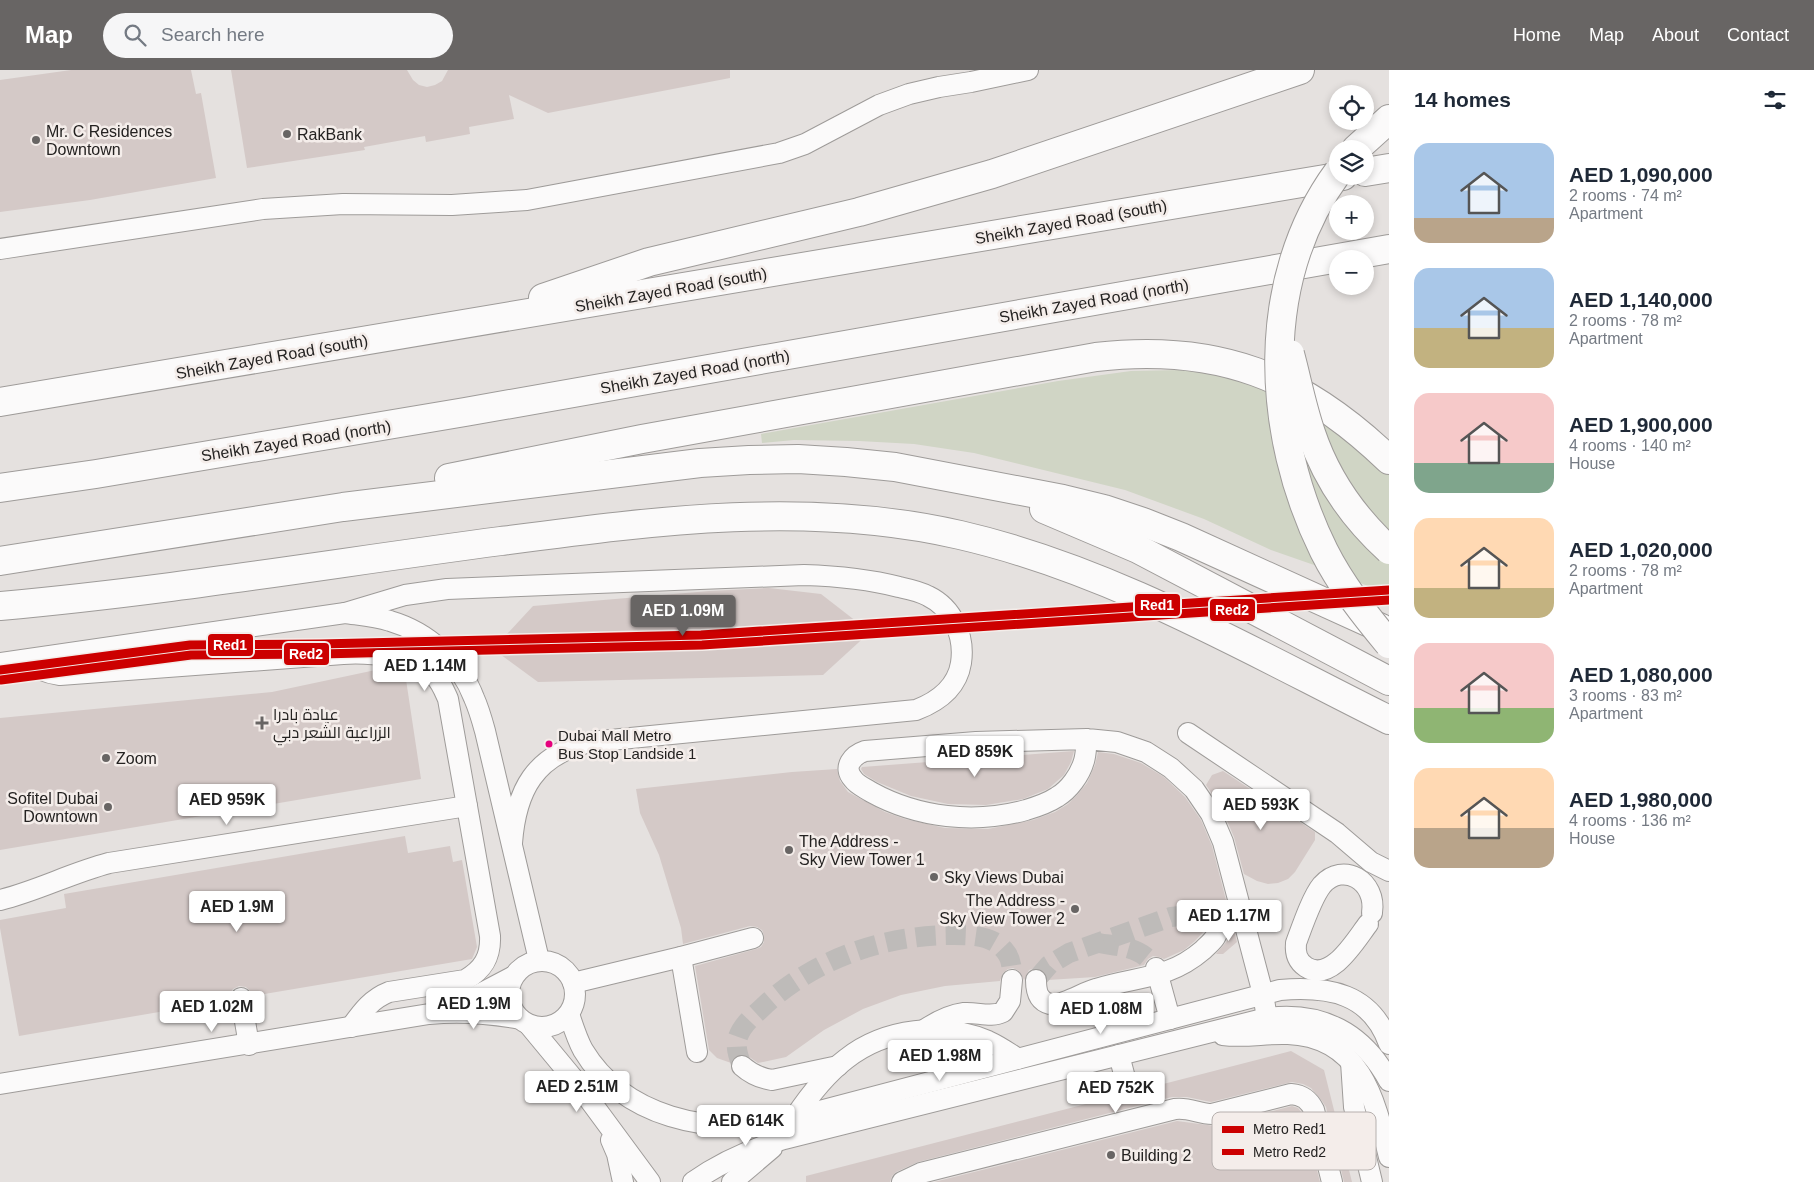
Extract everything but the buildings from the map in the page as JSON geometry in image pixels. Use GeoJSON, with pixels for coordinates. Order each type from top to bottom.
{"type":"FeatureCollection","features":[{"type":"Feature","properties":{"kind":"highway"},"geometry":{"type":"LineString","coordinates":[[473,323],[649,262],[859,212],[992,174],[1300,70]]}},
{"type":"Feature","properties":{"kind":"highway"},"geometry":{"type":"LineString","coordinates":[[1366,140],[1389,119]]}},
{"type":"Feature","properties":{"kind":"highway"},"geometry":{"type":"LineString","coordinates":[[1374,170],[1389,168]]}},
{"type":"Feature","properties":{"kind":"highway","name":"Sheikh Zayed Road (south)"},"geometry":{"type":"LineString","coordinates":[[0,402],[1329,178]]}},
{"type":"Feature","properties":{"kind":"highway"},"geometry":{"type":"LineString","coordinates":[[1329,185],[1317,203],[1299,241],[1288,282],[1279,363],[1281,402],[1288,448],[1303,502],[1325,553],[1339,577],[1389,644]]}},
{"type":"Feature","properties":{"kind":"highway","name":"Sheikh Zayed Road (north)"},"geometry":{"type":"LineString","coordinates":[[0,488],[96,474],[465,412],[1389,249]]}},
{"type":"Feature","properties":{"kind":"highway"},"geometry":{"type":"LineString","coordinates":[[1282,324],[1303,408],[1319,456],[1344,500],[1359,520],[1389,550]]}},
{"type":"Feature","properties":{"kind":"highway"},"geometry":{"type":"LineString","coordinates":[[342,507],[359,498],[389,490],[642,439],[1096,357],[1136,354],[1193,356],[1225,362],[1264,374],[1307,395],[1328,408],[1389,460]]}},
{"type":"Feature","properties":{"kind":"highway"},"geometry":{"type":"LineString","coordinates":[[0,561],[342,507],[690,464],[798,459],[905,469],[1064,499],[1143,522],[1182,537],[1389,632]]}},
{"type":"Feature","properties":{"kind":"highway"},"geometry":{"type":"LineString","coordinates":[[982,485],[1087,526],[1138,549],[1389,682]]}},
{"type":"Feature","properties":{"kind":"highway"},"geometry":{"type":"LineString","coordinates":[[0,606],[196,583],[597,528],[755,515],[857,519],[958,534],[1007,546],[1056,562],[1103,580],[1196,623],[1389,720]]}},
{"type":"Feature","properties":{"kind":"street"},"geometry":{"type":"LineString","coordinates":[[0,249],[263,209],[343,204],[490,204],[564,194],[779,153],[804,144],[879,106],[909,94],[1028,70]]}},
{"type":"Feature","properties":{"kind":"street"},"geometry":{"type":"LineString","coordinates":[[0,663],[345,613],[398,596],[433,591],[804,575],[859,579],[912,590],[928,595],[942,605],[953,618],[959,633],[962,649],[960,666],[954,681],[944,694],[931,704],[916,710],[590,742],[576,745],[550,758],[540,767],[528,783],[515,815],[512,843]]}},
{"type":"Feature","properties":{"kind":"street"},"geometry":{"type":"LineString","coordinates":[[345,613],[389,620],[416,632],[441,649],[460,671],[474,697],[485,731],[539,960]]}},
{"type":"Feature","properties":{"kind":"street"},"geometry":{"type":"LineString","coordinates":[[23,660],[47,674],[60,675],[350,654],[389,657],[422,667],[434,675],[448,699],[490,936],[488,958],[482,967],[465,980],[389,992],[379,996],[370,1002],[351,1027]]}},
{"type":"Feature","properties":{"kind":"street"},"geometry":{"type":"LineString","coordinates":[[1188,733],[1337,833],[1371,862],[1389,871]]}},
{"type":"Feature","properties":{"kind":"street"},"geometry":{"type":"LineString","coordinates":[[1087,739],[1084,761],[1074,782],[1057,797],[1037,807],[985,818],[958,818],[906,808],[858,784],[851,778],[848,769],[850,760],[856,754],[865,752],[976,742],[1087,739],[1117,742],[1146,752],[1171,768],[1194,789],[1211,814],[1222,842],[1263,994],[1267,1018]]}},
{"type":"Feature","properties":{"kind":"street"},"geometry":{"type":"LineString","coordinates":[[0,900],[17,896],[84,870],[109,863],[467,806]]}},
{"type":"Feature","properties":{"kind":"street"},"geometry":{"type":"LineString","coordinates":[[1340,875],[1350,876],[1359,879],[1366,885],[1373,903],[1370,919],[1339,960],[1326,970],[1310,969],[1298,959],[1296,943],[1318,892],[1323,884],[1331,878],[1340,875]]}},
{"type":"Feature","properties":{"kind":"street"},"geometry":{"type":"LineString","coordinates":[[1324,990],[1340,978],[1353,962],[1379,897],[1389,888]]}},
{"type":"Feature","properties":{"kind":"street"},"geometry":{"type":"LineString","coordinates":[[1036,980],[1038,995],[1043,1001],[1050,1005],[1058,1005],[1095,989],[1157,972],[1172,970],[1198,954],[1215,938],[1218,925]]}},
{"type":"Feature","properties":{"kind":"street"},"geometry":{"type":"LineString","coordinates":[[573,983],[753,938]]}},
{"type":"Feature","properties":{"kind":"street"},"geometry":{"type":"LineString","coordinates":[[681,957],[697,1052]]}},
{"type":"Feature","properties":{"kind":"street"},"geometry":{"type":"LineString","coordinates":[[0,1084],[429,1014],[474,1012],[524,1022],[543,1027],[557,1024],[568,1014],[574,1004],[576,994],[568,973],[560,965],[550,961],[539,960],[528,963],[519,969],[512,978],[508,988],[508,1000],[512,1010],[524,1022],[599,1113],[650,1182]]}},
{"type":"Feature","properties":{"kind":"street"},"geometry":{"type":"LineString","coordinates":[[1157,972],[1170,1019]]}},
{"type":"Feature","properties":{"kind":"street"},"geometry":{"type":"LineString","coordinates":[[429,1014],[472,998],[512,978]]}},
{"type":"Feature","properties":{"kind":"street"},"geometry":{"type":"LineString","coordinates":[[922,1031],[956,1015],[974,1013],[991,1015],[1003,1012],[1010,1001],[1012,980]]}},
{"type":"Feature","properties":{"kind":"street"},"geometry":{"type":"LineString","coordinates":[[568,1014],[582,1048],[606,1079],[620,1092],[653,1111],[690,1121],[727,1126],[764,1124],[795,1117],[1280,990],[1304,988],[1324,990],[1344,996],[1365,1006],[1387,1028]]}},
{"type":"Feature","properties":{"kind":"street"},"geometry":{"type":"LineString","coordinates":[[240,998],[249,1044]]}},
{"type":"Feature","properties":{"kind":"street"},"geometry":{"type":"LineString","coordinates":[[693,1182],[744,1153],[784,1139],[1267,1018],[1283,1016],[1302,1017],[1321,1021],[1339,1028],[1355,1038],[1369,1051],[1381,1066],[1389,1081]]}},
{"type":"Feature","properties":{"kind":"street"},"geometry":{"type":"LineString","coordinates":[[795,1117],[816,1089],[838,1066],[856,1052],[876,1041],[898,1034],[922,1031],[956,1032],[972,1035],[989,1041],[1018,1059]]}},
{"type":"Feature","properties":{"kind":"street"},"geometry":{"type":"LineString","coordinates":[[1210,1033],[1241,1037],[1301,1035],[1328,1044],[1340,1052],[1351,1062],[1368,1085],[1374,1099],[1389,1158]]}},
{"type":"Feature","properties":{"kind":"street"},"geometry":{"type":"LineString","coordinates":[[1077,1043],[1114,1057],[1129,1093]]}},
{"type":"Feature","properties":{"kind":"street"},"geometry":{"type":"LineString","coordinates":[[1351,1062],[1355,1112]]}},
{"type":"Feature","properties":{"kind":"street"},"geometry":{"type":"LineString","coordinates":[[742,1066],[761,1078],[772,1080],[838,1066]]}},
{"type":"Feature","properties":{"kind":"street"},"geometry":{"type":"LineString","coordinates":[[1220,1112],[1291,1094],[1303,1096],[1308,1100],[1314,1112]]}},
{"type":"Feature","properties":{"kind":"street"},"geometry":{"type":"LineString","coordinates":[[902,1182],[921,1173],[1175,1108],[1186,1108],[1203,1114],[1212,1114]]}},
{"type":"Feature","properties":{"kind":"street"},"geometry":{"type":"LineString","coordinates":[[599,1113],[617,1154],[623,1182]]}},
{"type":"Feature","properties":{"kind":"street"},"geometry":{"type":"LineString","coordinates":[[732,1182],[784,1139]]}},
{"type":"Feature","properties":{"kind":"green space"},"geometry":{"type":"Polygon","coordinates":[[[1179,370],[1220,373],[1266,386],[1389,457],[1389,595],[1337,573],[1271,550],[1204,519],[1125,490],[974,453],[914,444],[859,441],[794,440],[762,443],[761,434],[1058,381],[1131,371],[1179,370]]]}},
{"type":"Feature","properties":{"kind":"tunnel"},"geometry":{"type":"LineString","coordinates":[[1036,980],[1049,965],[1069,953],[1171,917],[1205,913],[1211,915],[1218,925]]}},
{"type":"Feature","properties":{"kind":"tunnel"},"geometry":{"type":"LineString","coordinates":[[742,1066],[737,1052],[738,1037],[746,1023],[765,1005],[805,975],[851,953],[875,945],[924,936],[956,935],[987,938],[1000,945],[1007,954],[1012,969],[1012,980]]}},
{"type":"Feature","properties":{"kind":"tunnel"},"geometry":{"type":"LineString","coordinates":[[1099,943],[1138,952],[1156,968]]}},
{"type":"Feature","properties":{"kind":"metro line","name":"Red1"},"geometry":{"type":"LineString","coordinates":[[0,670],[190,645],[320,644],[701,635],[1389,590]]}},
{"type":"Feature","properties":{"kind":"metro line","name":"Red2"},"geometry":{"type":"LineString","coordinates":[[1,680],[191,655],[320,654],[702,645],[1389,600]]}},
{"type":"Feature","properties":{"kind":"place","name":"RakBank"},"geometry":{"type":"Point","coordinates":[287,134]}},
{"type":"Feature","properties":{"kind":"place","name":"Mr. C Residences Downtown"},"geometry":{"type":"Point","coordinates":[36,140]}},
{"type":"Feature","properties":{"kind":"place","name":"عيادة بادرا الزراعية الشعر دبي"},"geometry":{"type":"Point","coordinates":[262,723]}},
{"type":"Feature","properties":{"kind":"place","name":"Dubai Mall Metro Bus Stop Landside 1"},"geometry":{"type":"Point","coordinates":[549,744]}},
{"type":"Feature","properties":{"kind":"place","name":"Zoom"},"geometry":{"type":"Point","coordinates":[106,758]}},
{"type":"Feature","properties":{"kind":"place","name":"Sofitel Dubai Downtown"},"geometry":{"type":"Point","coordinates":[108,807]}},
{"type":"Feature","properties":{"kind":"place","name":"The Address - Sky View Tower 1"},"geometry":{"type":"Point","coordinates":[789,850]}},
{"type":"Feature","properties":{"kind":"place","name":"Sky Views Dubai"},"geometry":{"type":"Point","coordinates":[934,877]}},
{"type":"Feature","properties":{"kind":"place","name":"The Address - Sky View Tower 2"},"geometry":{"type":"Point","coordinates":[1075,909]}},
{"type":"Feature","properties":{"kind":"place","name":"Building 2"},"geometry":{"type":"Point","coordinates":[1111,1155]}}]}
